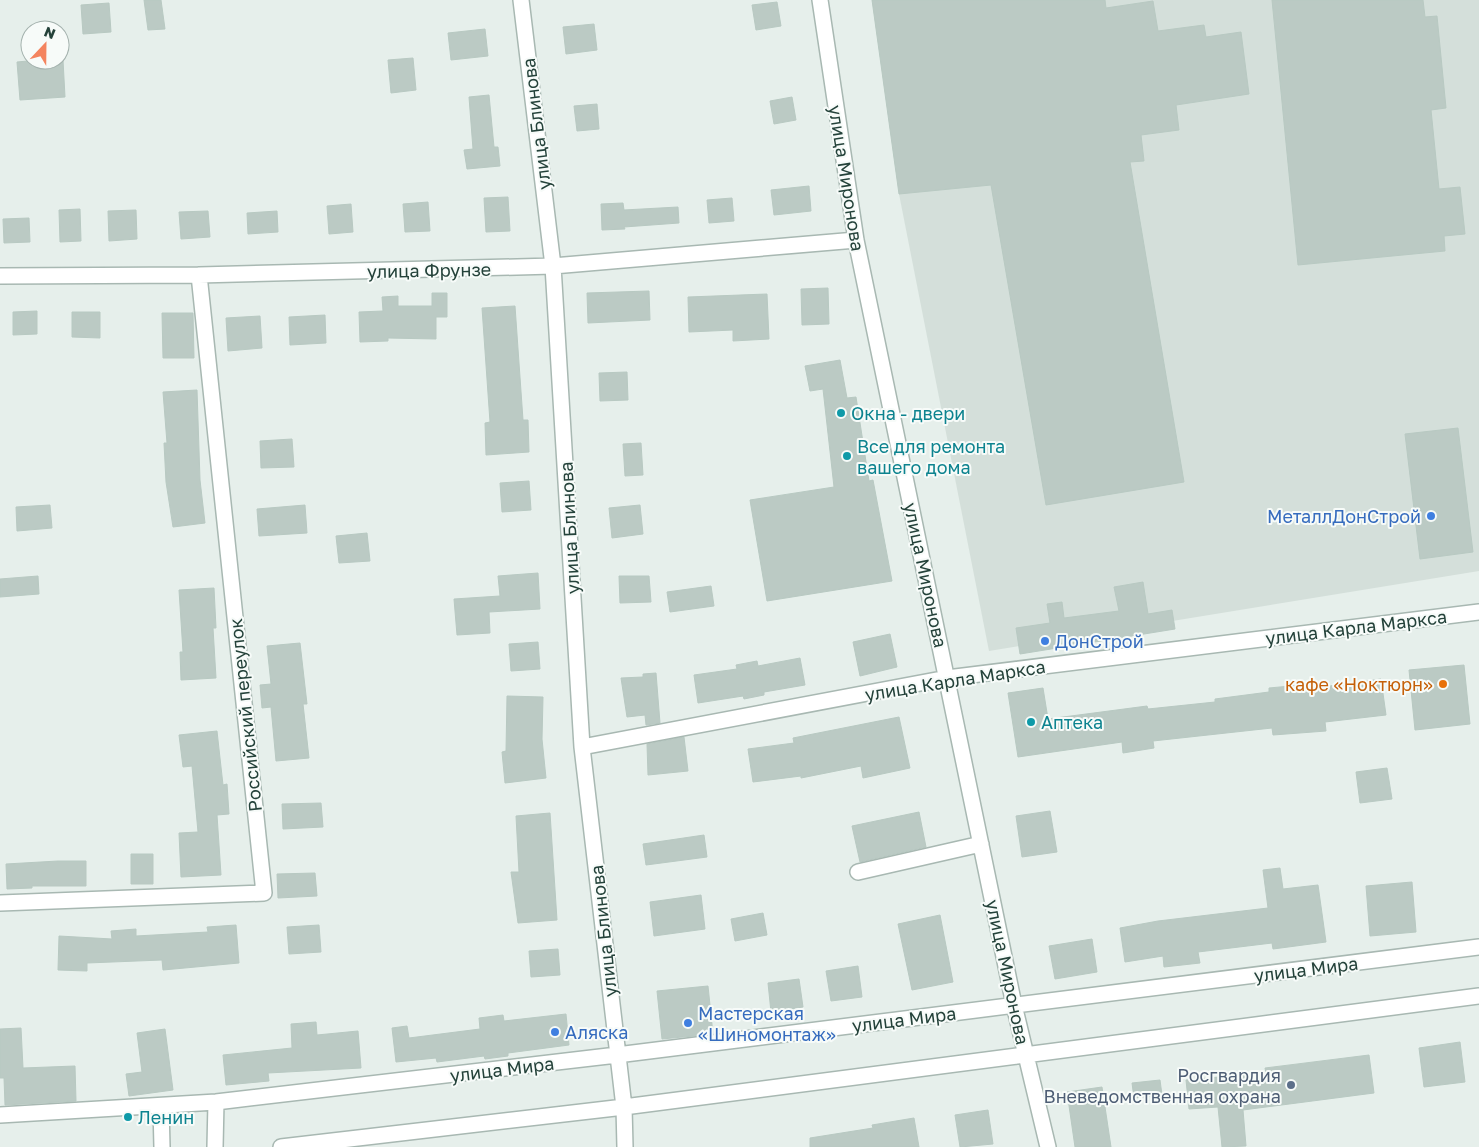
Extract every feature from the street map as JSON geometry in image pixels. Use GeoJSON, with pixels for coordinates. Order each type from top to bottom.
{"type":"FeatureCollection","features":[{"type":"Feature","properties":{"kind":"street","name":"улица Блинова"},"geometry":{"type":"LineString","coordinates":[[521,0],[553,266],[582,747],[616,1055],[624,1107]]}},
{"type":"Feature","properties":{"kind":"street","name":"улица Миронова"},"geometry":{"type":"LineString","coordinates":[[820,0],[856,240],[1014,1005],[1048,1147]]}},
{"type":"Feature","properties":{"kind":"street","name":"улица Фрунзе"},"geometry":{"type":"LineString","coordinates":[[0,276],[199,276],[553,266],[856,240]]}},
{"type":"Feature","properties":{"kind":"street","name":"Российский переулок"},"geometry":{"type":"LineString","coordinates":[[0,903],[264,893],[199,276]]}},
{"type":"Feature","properties":{"kind":"street","name":"улица Карла Маркса"},"geometry":{"type":"LineString","coordinates":[[582,747],[947,678],[1479,612]]}},
{"type":"Feature","properties":{"kind":"street"},"geometry":{"type":"LineString","coordinates":[[858,872],[981,844]]}},
{"type":"Feature","properties":{"kind":"street","name":"улица Мира"},"geometry":{"type":"LineString","coordinates":[[0,1115],[160,1107],[216,1102],[616,1055],[1479,947]]}},
{"type":"Feature","properties":{"kind":"street"},"geometry":{"type":"LineString","coordinates":[[281,1147],[624,1107],[1479,996]]}},
{"type":"Feature","properties":{"kind":"street"},"geometry":{"type":"LineString","coordinates":[[214,1147],[216,1102]]}},
{"type":"Feature","properties":{"kind":"street"},"geometry":{"type":"LineString","coordinates":[[160,1107],[162,1147]]}},
{"type":"Feature","properties":{"kind":"street"},"geometry":{"type":"LineString","coordinates":[[624,1107],[624,1147]]}},
{"type":"Feature","properties":{"kind":"shaded area"},"geometry":{"type":"Polygon","coordinates":[[[872,0],[1479,0],[1479,571],[989,651],[899,194],[872,0]]]}},
{"type":"Feature","properties":{"kind":"building"},"geometry":{"type":"Polygon","coordinates":[[[144,0],[161,0],[165,29],[148,30],[144,0]]]}},
{"type":"Feature","properties":{"kind":"building"},"geometry":{"type":"Polygon","coordinates":[[[872,0],[1105,0],[1106,8],[1153,1],[1158,31],[1204,25],[1206,37],[1241,32],[1249,94],[1176,105],[1179,130],[1141,135],[1144,161],[1130,162],[1184,482],[1046,505],[991,185],[899,194],[872,0]]]}},
{"type":"Feature","properties":{"kind":"building"},"geometry":{"type":"Polygon","coordinates":[[[1272,0],[1423,0],[1425,17],[1437,16],[1446,108],[1431,110],[1439,189],[1460,187],[1465,234],[1444,236],[1445,251],[1298,265],[1272,0]]]}},
{"type":"Feature","properties":{"kind":"building"},"geometry":{"type":"Polygon","coordinates":[[[777,2],[781,26],[756,30],[752,5],[777,2]]]}},
{"type":"Feature","properties":{"kind":"building"},"geometry":{"type":"Polygon","coordinates":[[[109,3],[111,32],[83,34],[81,5],[109,3]]]}},
{"type":"Feature","properties":{"kind":"building"},"geometry":{"type":"Polygon","coordinates":[[[594,24],[597,50],[566,54],[563,27],[594,24]]]}},
{"type":"Feature","properties":{"kind":"building"},"geometry":{"type":"Polygon","coordinates":[[[485,29],[488,56],[451,60],[448,33],[485,29]]]}},
{"type":"Feature","properties":{"kind":"building"},"geometry":{"type":"Polygon","coordinates":[[[413,58],[416,90],[391,93],[388,60],[413,58]]]}},
{"type":"Feature","properties":{"kind":"building"},"geometry":{"type":"Polygon","coordinates":[[[17,62],[20,62],[20,70],[64,70],[65,97],[20,100],[17,62]]]}},
{"type":"Feature","properties":{"kind":"building"},"geometry":{"type":"Polygon","coordinates":[[[489,95],[494,147],[498,147],[500,166],[467,169],[464,150],[473,149],[469,97],[489,95]]]}},
{"type":"Feature","properties":{"kind":"building"},"geometry":{"type":"Polygon","coordinates":[[[792,97],[796,120],[774,124],[770,101],[792,97]]]}},
{"type":"Feature","properties":{"kind":"building"},"geometry":{"type":"Polygon","coordinates":[[[597,104],[599,129],[577,131],[574,106],[597,104]]]}},
{"type":"Feature","properties":{"kind":"building"},"geometry":{"type":"Polygon","coordinates":[[[809,186],[811,211],[774,215],[771,190],[809,186]]]}},
{"type":"Feature","properties":{"kind":"building"},"geometry":{"type":"Polygon","coordinates":[[[508,197],[510,231],[486,232],[484,198],[508,197]]]}},
{"type":"Feature","properties":{"kind":"building"},"geometry":{"type":"Polygon","coordinates":[[[732,198],[734,221],[709,223],[707,200],[732,198]]]}},
{"type":"Feature","properties":{"kind":"building"},"geometry":{"type":"Polygon","coordinates":[[[428,202],[430,231],[405,232],[403,204],[428,202]]]}},
{"type":"Feature","properties":{"kind":"building"},"geometry":{"type":"Polygon","coordinates":[[[623,203],[624,210],[678,207],[679,223],[602,230],[601,204],[623,203]]]}},
{"type":"Feature","properties":{"kind":"building"},"geometry":{"type":"Polygon","coordinates":[[[351,204],[353,232],[329,234],[327,206],[351,204]]]}},
{"type":"Feature","properties":{"kind":"building"},"geometry":{"type":"Polygon","coordinates":[[[80,209],[81,241],[60,242],[59,210],[80,209]]]}},
{"type":"Feature","properties":{"kind":"building"},"geometry":{"type":"Polygon","coordinates":[[[136,210],[137,239],[109,241],[108,211],[136,210]]]}},
{"type":"Feature","properties":{"kind":"building"},"geometry":{"type":"Polygon","coordinates":[[[208,211],[210,237],[181,239],[179,212],[208,211]]]}},
{"type":"Feature","properties":{"kind":"building"},"geometry":{"type":"Polygon","coordinates":[[[277,211],[278,232],[248,234],[247,213],[277,211]]]}},
{"type":"Feature","properties":{"kind":"building"},"geometry":{"type":"Polygon","coordinates":[[[29,218],[30,242],[4,243],[3,219],[29,218]]]}},
{"type":"Feature","properties":{"kind":"building"},"geometry":{"type":"Polygon","coordinates":[[[828,288],[829,324],[802,325],[801,289],[828,288]]]}},
{"type":"Feature","properties":{"kind":"building"},"geometry":{"type":"Polygon","coordinates":[[[649,291],[650,320],[588,323],[587,293],[649,291]]]}},
{"type":"Feature","properties":{"kind":"building"},"geometry":{"type":"Polygon","coordinates":[[[432,293],[447,293],[447,317],[436,317],[436,339],[388,338],[388,341],[360,342],[359,312],[383,311],[382,297],[398,296],[398,306],[432,306],[432,293]]]}},
{"type":"Feature","properties":{"kind":"building"},"geometry":{"type":"Polygon","coordinates":[[[767,294],[769,339],[733,341],[733,330],[689,332],[688,297],[767,294]]]}},
{"type":"Feature","properties":{"kind":"building"},"geometry":{"type":"Polygon","coordinates":[[[515,306],[523,420],[528,420],[529,452],[486,455],[485,423],[490,422],[482,308],[515,306]]]}},
{"type":"Feature","properties":{"kind":"building"},"geometry":{"type":"Polygon","coordinates":[[[37,311],[37,334],[13,335],[13,312],[37,311]]]}},
{"type":"Feature","properties":{"kind":"building"},"geometry":{"type":"Polygon","coordinates":[[[72,312],[100,312],[100,338],[72,337],[72,312]]]}},
{"type":"Feature","properties":{"kind":"building"},"geometry":{"type":"Polygon","coordinates":[[[162,313],[193,313],[194,358],[163,358],[162,313]]]}},
{"type":"Feature","properties":{"kind":"building"},"geometry":{"type":"Polygon","coordinates":[[[325,315],[326,343],[290,345],[289,317],[325,315]]]}},
{"type":"Feature","properties":{"kind":"building"},"geometry":{"type":"Polygon","coordinates":[[[260,316],[262,348],[228,351],[226,318],[260,316]]]}},
{"type":"Feature","properties":{"kind":"building"},"geometry":{"type":"Polygon","coordinates":[[[840,360],[847,398],[856,397],[869,481],[873,480],[892,581],[767,601],[750,500],[834,487],[823,389],[810,391],[805,366],[840,360]]]}},
{"type":"Feature","properties":{"kind":"building"},"geometry":{"type":"Polygon","coordinates":[[[627,372],[628,400],[600,401],[599,373],[627,372]]]}},
{"type":"Feature","properties":{"kind":"building"},"geometry":{"type":"Polygon","coordinates":[[[197,390],[200,480],[205,523],[173,527],[166,482],[164,443],[167,443],[163,392],[197,390]]]}},
{"type":"Feature","properties":{"kind":"building"},"geometry":{"type":"Polygon","coordinates":[[[1458,428],[1473,552],[1420,559],[1405,434],[1458,428]]]}},
{"type":"Feature","properties":{"kind":"building"},"geometry":{"type":"Polygon","coordinates":[[[292,439],[294,467],[261,468],[260,441],[292,439]]]}},
{"type":"Feature","properties":{"kind":"building"},"geometry":{"type":"Polygon","coordinates":[[[641,443],[643,475],[625,476],[623,444],[641,443]]]}},
{"type":"Feature","properties":{"kind":"building"},"geometry":{"type":"Polygon","coordinates":[[[529,481],[531,510],[502,512],[500,483],[529,481]]]}},
{"type":"Feature","properties":{"kind":"building"},"geometry":{"type":"Polygon","coordinates":[[[50,505],[52,528],[17,531],[16,507],[50,505]]]}},
{"type":"Feature","properties":{"kind":"building"},"geometry":{"type":"Polygon","coordinates":[[[305,505],[307,533],[259,536],[257,509],[305,505]]]}},
{"type":"Feature","properties":{"kind":"building"},"geometry":{"type":"Polygon","coordinates":[[[640,505],[643,534],[612,538],[609,508],[640,505]]]}},
{"type":"Feature","properties":{"kind":"building"},"geometry":{"type":"Polygon","coordinates":[[[367,533],[370,561],[339,563],[336,536],[367,533]]]}},
{"type":"Feature","properties":{"kind":"building"},"geometry":{"type":"Polygon","coordinates":[[[538,573],[540,609],[489,612],[490,633],[457,635],[454,599],[500,596],[498,576],[538,573]]]}},
{"type":"Feature","properties":{"kind":"building"},"geometry":{"type":"Polygon","coordinates":[[[38,576],[39,594],[0,597],[0,579],[38,576]]]}},
{"type":"Feature","properties":{"kind":"building"},"geometry":{"type":"Polygon","coordinates":[[[619,576],[649,576],[651,602],[620,603],[619,576]]]}},
{"type":"Feature","properties":{"kind":"building"},"geometry":{"type":"Polygon","coordinates":[[[1143,582],[1148,614],[1172,610],[1175,629],[1020,654],[1016,628],[1050,623],[1047,604],[1062,602],[1064,618],[1119,611],[1114,587],[1143,582]]]}},
{"type":"Feature","properties":{"kind":"building"},"geometry":{"type":"Polygon","coordinates":[[[711,586],[714,606],[670,612],[667,592],[711,586]]]}},
{"type":"Feature","properties":{"kind":"building"},"geometry":{"type":"Polygon","coordinates":[[[214,588],[216,628],[213,628],[216,678],[181,680],[180,652],[183,652],[179,590],[214,588]]]}},
{"type":"Feature","properties":{"kind":"building"},"geometry":{"type":"Polygon","coordinates":[[[890,634],[897,667],[860,676],[853,642],[890,634]]]}},
{"type":"Feature","properties":{"kind":"building"},"geometry":{"type":"Polygon","coordinates":[[[538,642],[540,669],[511,671],[509,644],[538,642]]]}},
{"type":"Feature","properties":{"kind":"building"},"geometry":{"type":"Polygon","coordinates":[[[300,643],[307,704],[303,704],[309,758],[276,761],[271,707],[262,708],[260,685],[271,684],[267,646],[300,643]]]}},
{"type":"Feature","properties":{"kind":"building"},"geometry":{"type":"Polygon","coordinates":[[[800,658],[805,685],[764,692],[764,695],[744,699],[743,696],[698,703],[694,675],[737,669],[736,665],[757,661],[758,666],[800,658]]]}},
{"type":"Feature","properties":{"kind":"building"},"geometry":{"type":"Polygon","coordinates":[[[1464,665],[1470,724],[1415,730],[1409,670],[1464,665]]]}},
{"type":"Feature","properties":{"kind":"building"},"geometry":{"type":"Polygon","coordinates":[[[656,673],[660,723],[646,725],[645,715],[627,717],[621,678],[643,677],[643,674],[656,673]]]}},
{"type":"Feature","properties":{"kind":"building"},"geometry":{"type":"Polygon","coordinates":[[[1381,679],[1386,715],[1325,722],[1326,731],[1273,735],[1272,728],[1153,741],[1154,748],[1123,753],[1122,742],[1018,757],[1008,693],[1043,688],[1048,719],[1147,706],[1148,709],[1215,702],[1215,699],[1269,692],[1269,688],[1322,683],[1322,687],[1381,679]]]}},
{"type":"Feature","properties":{"kind":"building"},"geometry":{"type":"Polygon","coordinates":[[[507,696],[543,697],[542,739],[546,778],[505,783],[502,752],[506,751],[507,696]]]}},
{"type":"Feature","properties":{"kind":"building"},"geometry":{"type":"Polygon","coordinates":[[[899,717],[910,768],[863,778],[861,766],[801,778],[801,776],[753,782],[748,749],[794,743],[793,738],[899,717]]]}},
{"type":"Feature","properties":{"kind":"building"},"geometry":{"type":"Polygon","coordinates":[[[217,731],[223,785],[227,784],[229,814],[217,815],[221,875],[181,877],[179,833],[198,832],[192,766],[183,767],[179,735],[217,731]]]}},
{"type":"Feature","properties":{"kind":"building"},"geometry":{"type":"Polygon","coordinates":[[[684,737],[688,771],[648,775],[647,744],[684,737]]]}},
{"type":"Feature","properties":{"kind":"building"},"geometry":{"type":"Polygon","coordinates":[[[1387,768],[1392,799],[1360,803],[1356,772],[1387,768]]]}},
{"type":"Feature","properties":{"kind":"building"},"geometry":{"type":"Polygon","coordinates":[[[321,803],[323,827],[283,829],[282,804],[321,803]]]}},
{"type":"Feature","properties":{"kind":"building"},"geometry":{"type":"Polygon","coordinates":[[[1050,811],[1057,852],[1022,857],[1016,816],[1050,811]]]}},
{"type":"Feature","properties":{"kind":"building"},"geometry":{"type":"Polygon","coordinates":[[[919,812],[926,847],[860,862],[852,826],[919,812]]]}},
{"type":"Feature","properties":{"kind":"building"},"geometry":{"type":"Polygon","coordinates":[[[550,813],[557,920],[518,923],[511,872],[519,872],[516,816],[550,813]]]}},
{"type":"Feature","properties":{"kind":"building"},"geometry":{"type":"Polygon","coordinates":[[[704,835],[707,857],[646,865],[643,844],[704,835]]]}},
{"type":"Feature","properties":{"kind":"building"},"geometry":{"type":"Polygon","coordinates":[[[131,854],[153,854],[153,884],[131,884],[131,854]]]}},
{"type":"Feature","properties":{"kind":"building"},"geometry":{"type":"Polygon","coordinates":[[[86,861],[86,886],[32,886],[32,888],[7,889],[6,864],[86,861]]]}},
{"type":"Feature","properties":{"kind":"building"},"geometry":{"type":"Polygon","coordinates":[[[1280,868],[1283,889],[1318,885],[1326,942],[1273,949],[1272,943],[1198,952],[1200,963],[1164,967],[1163,956],[1125,962],[1120,928],[1158,921],[1268,908],[1263,870],[1280,868]]]}},
{"type":"Feature","properties":{"kind":"building"},"geometry":{"type":"Polygon","coordinates":[[[315,873],[317,896],[278,898],[277,874],[315,873]]]}},
{"type":"Feature","properties":{"kind":"building"},"geometry":{"type":"Polygon","coordinates":[[[1412,882],[1416,932],[1370,936],[1366,886],[1412,882]]]}},
{"type":"Feature","properties":{"kind":"building"},"geometry":{"type":"Polygon","coordinates":[[[701,895],[705,929],[654,936],[650,902],[701,895]]]}},
{"type":"Feature","properties":{"kind":"building"},"geometry":{"type":"Polygon","coordinates":[[[763,913],[767,935],[735,941],[731,919],[763,913]]]}},
{"type":"Feature","properties":{"kind":"building"},"geometry":{"type":"Polygon","coordinates":[[[940,915],[953,982],[912,990],[898,924],[940,915]]]}},
{"type":"Feature","properties":{"kind":"building"},"geometry":{"type":"Polygon","coordinates":[[[236,925],[239,963],[163,970],[162,960],[87,963],[87,971],[58,970],[59,936],[112,939],[111,931],[136,929],[136,936],[208,932],[207,927],[236,925]]]}},
{"type":"Feature","properties":{"kind":"building"},"geometry":{"type":"Polygon","coordinates":[[[319,925],[321,952],[289,954],[287,927],[319,925]]]}},
{"type":"Feature","properties":{"kind":"building"},"geometry":{"type":"Polygon","coordinates":[[[1092,939],[1097,972],[1055,979],[1049,946],[1092,939]]]}},
{"type":"Feature","properties":{"kind":"building"},"geometry":{"type":"Polygon","coordinates":[[[558,949],[560,975],[531,977],[529,951],[558,949]]]}},
{"type":"Feature","properties":{"kind":"building"},"geometry":{"type":"Polygon","coordinates":[[[858,966],[862,997],[831,1001],[826,971],[858,966]]]}},
{"type":"Feature","properties":{"kind":"building"},"geometry":{"type":"Polygon","coordinates":[[[799,979],[803,1007],[771,1012],[768,983],[799,979]]]}},
{"type":"Feature","properties":{"kind":"building"},"geometry":{"type":"Polygon","coordinates":[[[708,986],[713,1034],[662,1039],[657,991],[708,986]]]}},
{"type":"Feature","properties":{"kind":"building"},"geometry":{"type":"Polygon","coordinates":[[[566,1014],[569,1045],[508,1053],[508,1056],[485,1059],[484,1056],[437,1062],[436,1058],[396,1062],[392,1028],[407,1026],[409,1038],[480,1029],[479,1018],[503,1015],[504,1021],[566,1014]]]}},
{"type":"Feature","properties":{"kind":"building"},"geometry":{"type":"Polygon","coordinates":[[[316,1022],[317,1035],[358,1031],[361,1068],[268,1073],[269,1081],[226,1085],[223,1055],[292,1048],[291,1024],[316,1022]]]}},
{"type":"Feature","properties":{"kind":"building"},"geometry":{"type":"Polygon","coordinates":[[[21,1028],[23,1068],[75,1066],[76,1101],[5,1105],[4,1078],[0,1078],[0,1029],[21,1028]]]}},
{"type":"Feature","properties":{"kind":"building"},"geometry":{"type":"Polygon","coordinates":[[[165,1029],[173,1090],[129,1096],[126,1074],[142,1072],[137,1033],[165,1029]]]}},
{"type":"Feature","properties":{"kind":"building"},"geometry":{"type":"Polygon","coordinates":[[[1460,1042],[1465,1082],[1424,1087],[1419,1048],[1460,1042]]]}},
{"type":"Feature","properties":{"kind":"building"},"geometry":{"type":"Polygon","coordinates":[[[1369,1055],[1374,1093],[1243,1110],[1246,1146],[1222,1147],[1218,1107],[1189,1109],[1186,1080],[1266,1073],[1265,1068],[1369,1055]]]}},
{"type":"Feature","properties":{"kind":"building"},"geometry":{"type":"Polygon","coordinates":[[[1160,1080],[1162,1095],[1134,1098],[1132,1083],[1160,1080]]]}},
{"type":"Feature","properties":{"kind":"building"},"geometry":{"type":"Polygon","coordinates":[[[1102,1087],[1111,1147],[1075,1147],[1067,1092],[1102,1087]]]}},
{"type":"Feature","properties":{"kind":"building"},"geometry":{"type":"Polygon","coordinates":[[[988,1110],[993,1144],[960,1147],[955,1115],[988,1110]]]}},
{"type":"Feature","properties":{"kind":"building"},"geometry":{"type":"Polygon","coordinates":[[[914,1118],[919,1147],[810,1147],[810,1138],[873,1128],[872,1125],[914,1118]]]}},
{"type":"Feature","properties":{"kind":"place","name":"Окна - двери"},"geometry":{"type":"Point","coordinates":[841,413]}},
{"type":"Feature","properties":{"kind":"place","name":"Все для ремонта вашего дома"},"geometry":{"type":"Point","coordinates":[847,456]}},
{"type":"Feature","properties":{"kind":"place","name":"МеталлДонСтрой"},"geometry":{"type":"Point","coordinates":[1431,516]}},
{"type":"Feature","properties":{"kind":"place","name":"ДонСтрой"},"geometry":{"type":"Point","coordinates":[1045,641]}},
{"type":"Feature","properties":{"kind":"place","name":"кафе «Ноктюрн»"},"geometry":{"type":"Point","coordinates":[1443,684]}},
{"type":"Feature","properties":{"kind":"place","name":"Аптека"},"geometry":{"type":"Point","coordinates":[1031,722]}},
{"type":"Feature","properties":{"kind":"place","name":"Мастерская «Шиномонтаж»"},"geometry":{"type":"Point","coordinates":[688,1023]}},
{"type":"Feature","properties":{"kind":"place","name":"Аляска"},"geometry":{"type":"Point","coordinates":[555,1032]}},
{"type":"Feature","properties":{"kind":"place","name":"Росгвардия Вневедомственная охрана"},"geometry":{"type":"Point","coordinates":[1291,1085]}},
{"type":"Feature","properties":{"kind":"place","name":"Ленин"},"geometry":{"type":"Point","coordinates":[128,1117]}}]}
